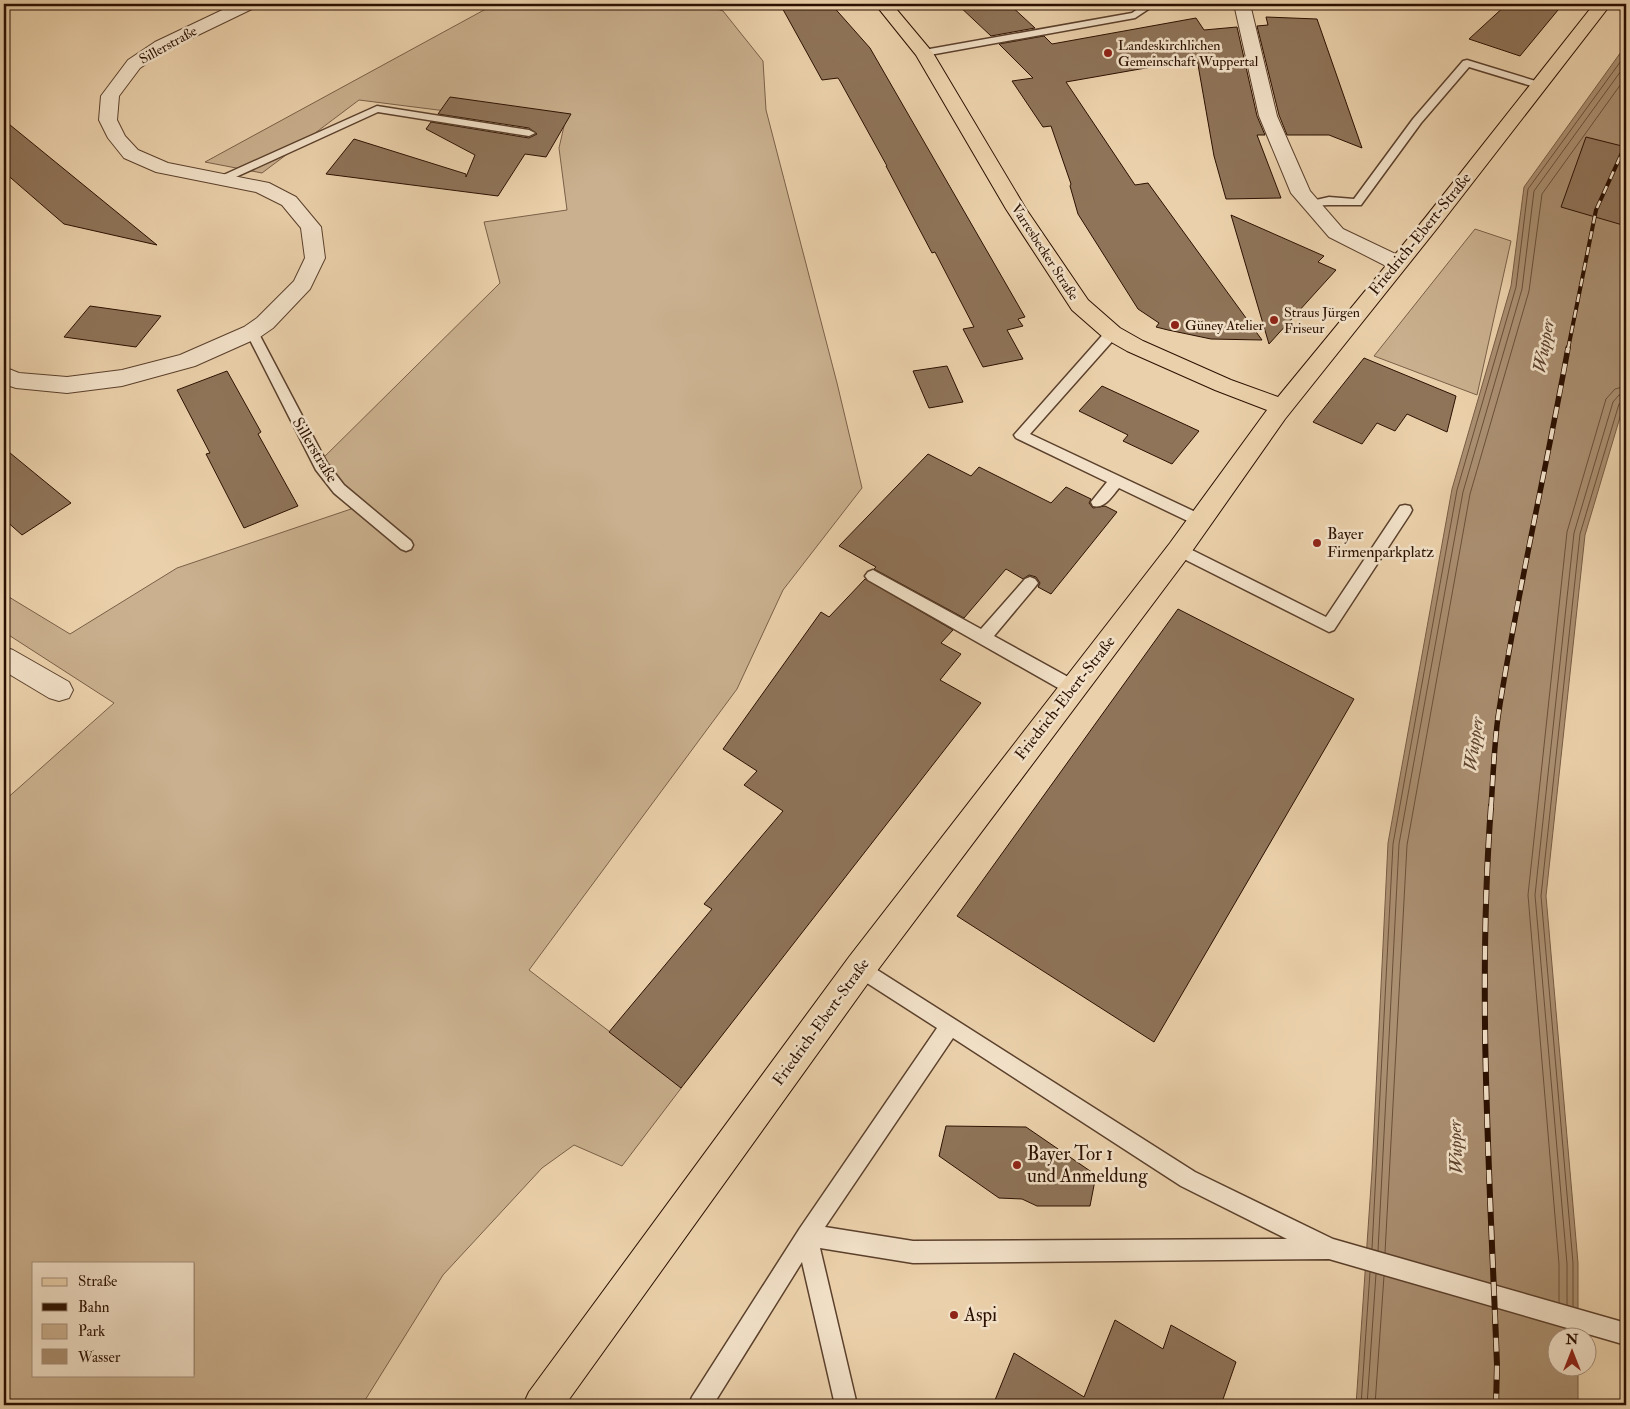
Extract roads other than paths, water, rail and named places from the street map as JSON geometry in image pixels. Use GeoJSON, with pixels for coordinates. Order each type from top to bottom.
{"type":"FeatureCollection","features":[{"type":"Feature","properties":{"kind":"main road","name":"Varresbecker Straße"},"geometry":{"type":"LineString","coordinates":[[883,4],[924,53],[1016,209],[1080,305],[1112,333],[1135,346],[1223,385],[1282,407]]}},
{"type":"Feature","properties":{"kind":"main road","name":"Friedrich-Ebert-Straße"},"geometry":{"type":"LineString","coordinates":[[542,1405],[860,968],[1201,521],[1282,407],[1432,222],[1603,4]]}},
{"type":"Feature","properties":{"kind":"street","name":"Sillerstraße"},"geometry":{"type":"LineString","coordinates":[[4,375],[16,380],[67,385],[122,378],[187,361],[252,332],[265,323],[302,284],[315,258],[312,227],[289,201],[262,187],[163,168],[131,154],[117,138],[108,120],[110,96],[134,64],[161,46],[248,4]]}},
{"type":"Feature","properties":{"kind":"street"},"geometry":{"type":"LineString","coordinates":[[1242,4],[1268,116],[1301,193],[1336,233],[1397,263]]}},
{"type":"Feature","properties":{"kind":"street"},"geometry":{"type":"LineString","coordinates":[[4,658],[59,690]]}},
{"type":"Feature","properties":{"kind":"lane"},"geometry":{"type":"LineString","coordinates":[[924,53],[1135,15],[1151,4]]}},
{"type":"Feature","properties":{"kind":"lane"},"geometry":{"type":"LineString","coordinates":[[1311,204],[1329,201],[1357,203],[1418,121],[1467,63],[1538,85]]}},
{"type":"Feature","properties":{"kind":"lane"},"geometry":{"type":"LineString","coordinates":[[223,179],[377,109],[529,133]]}},
{"type":"Feature","properties":{"kind":"lane","name":"Sillerstraße"},"geometry":{"type":"LineString","coordinates":[[252,332],[321,466],[339,489],[406,546]]}},
{"type":"Feature","properties":{"kind":"lane"},"geometry":{"type":"LineString","coordinates":[[1112,333],[1021,436],[1201,521]]}},
{"type":"Feature","properties":{"kind":"lane"},"geometry":{"type":"LineString","coordinates":[[1098,502],[1117,481]]}},
{"type":"Feature","properties":{"kind":"lane"},"geometry":{"type":"LineString","coordinates":[[1179,550],[1329,626],[1405,510]]}},
{"type":"Feature","properties":{"kind":"lane"},"geometry":{"type":"LineString","coordinates":[[873,576],[1073,688]]}},
{"type":"Feature","properties":{"kind":"lane"},"geometry":{"type":"LineString","coordinates":[[983,638],[1030,583]]}},
{"type":"Feature","properties":{"kind":"lane"},"geometry":{"type":"LineString","coordinates":[[860,968],[1188,1179],[1330,1249],[1626,1334]]}},
{"type":"Feature","properties":{"kind":"lane"},"geometry":{"type":"LineString","coordinates":[[700,1405],[807,1235],[949,1026]]}},
{"type":"Feature","properties":{"kind":"lane"},"geometry":{"type":"LineString","coordinates":[[807,1235],[913,1252],[1330,1249]]}},
{"type":"Feature","properties":{"kind":"lane"},"geometry":{"type":"LineString","coordinates":[[807,1235],[846,1405]]}},
{"type":"Feature","properties":{"kind":"water","name":"Wupper"},"geometry":{"type":"Polygon","coordinates":[[[1626,45],[1626,397],[1585,535],[1546,896],[1578,1263],[1578,1326],[1548,1326],[1548,1376],[1578,1376],[1578,1405],[1356,1405],[1372,1171],[1388,843],[1452,489],[1511,286],[1524,187],[1626,45]]]}},
{"type":"Feature","properties":{"kind":"railway"},"geometry":{"type":"LineString","coordinates":[[1568,349],[1596,210],[1626,144]]}},
{"type":"Feature","properties":{"kind":"railway"},"geometry":{"type":"LineString","coordinates":[[1491,808],[1498,717],[1568,348]]}},
{"type":"Feature","properties":{"kind":"railway"},"geometry":{"type":"LineString","coordinates":[[1491,806],[1485,945],[1485,1015],[1488,1156],[1497,1365],[1496,1405]]}},
{"type":"Feature","properties":{"kind":"place","name":"Landeskirchlichen Gemeinschaft Wuppertal"},"geometry":{"type":"Point","coordinates":[1108,53]}},
{"type":"Feature","properties":{"kind":"place","name":"Straus Jürgen Friseur"},"geometry":{"type":"Point","coordinates":[1274,320]}},
{"type":"Feature","properties":{"kind":"place","name":"Güney Atelier"},"geometry":{"type":"Point","coordinates":[1175,325]}},
{"type":"Feature","properties":{"kind":"place","name":"Bayer Firmenparkplatz"},"geometry":{"type":"Point","coordinates":[1317,543]}},
{"type":"Feature","properties":{"kind":"place","name":"Bayer Tor 1 und Anmeldung"},"geometry":{"type":"Point","coordinates":[1017,1165]}},
{"type":"Feature","properties":{"kind":"place","name":"Aspi"},"geometry":{"type":"Point","coordinates":[954,1315]}}]}
